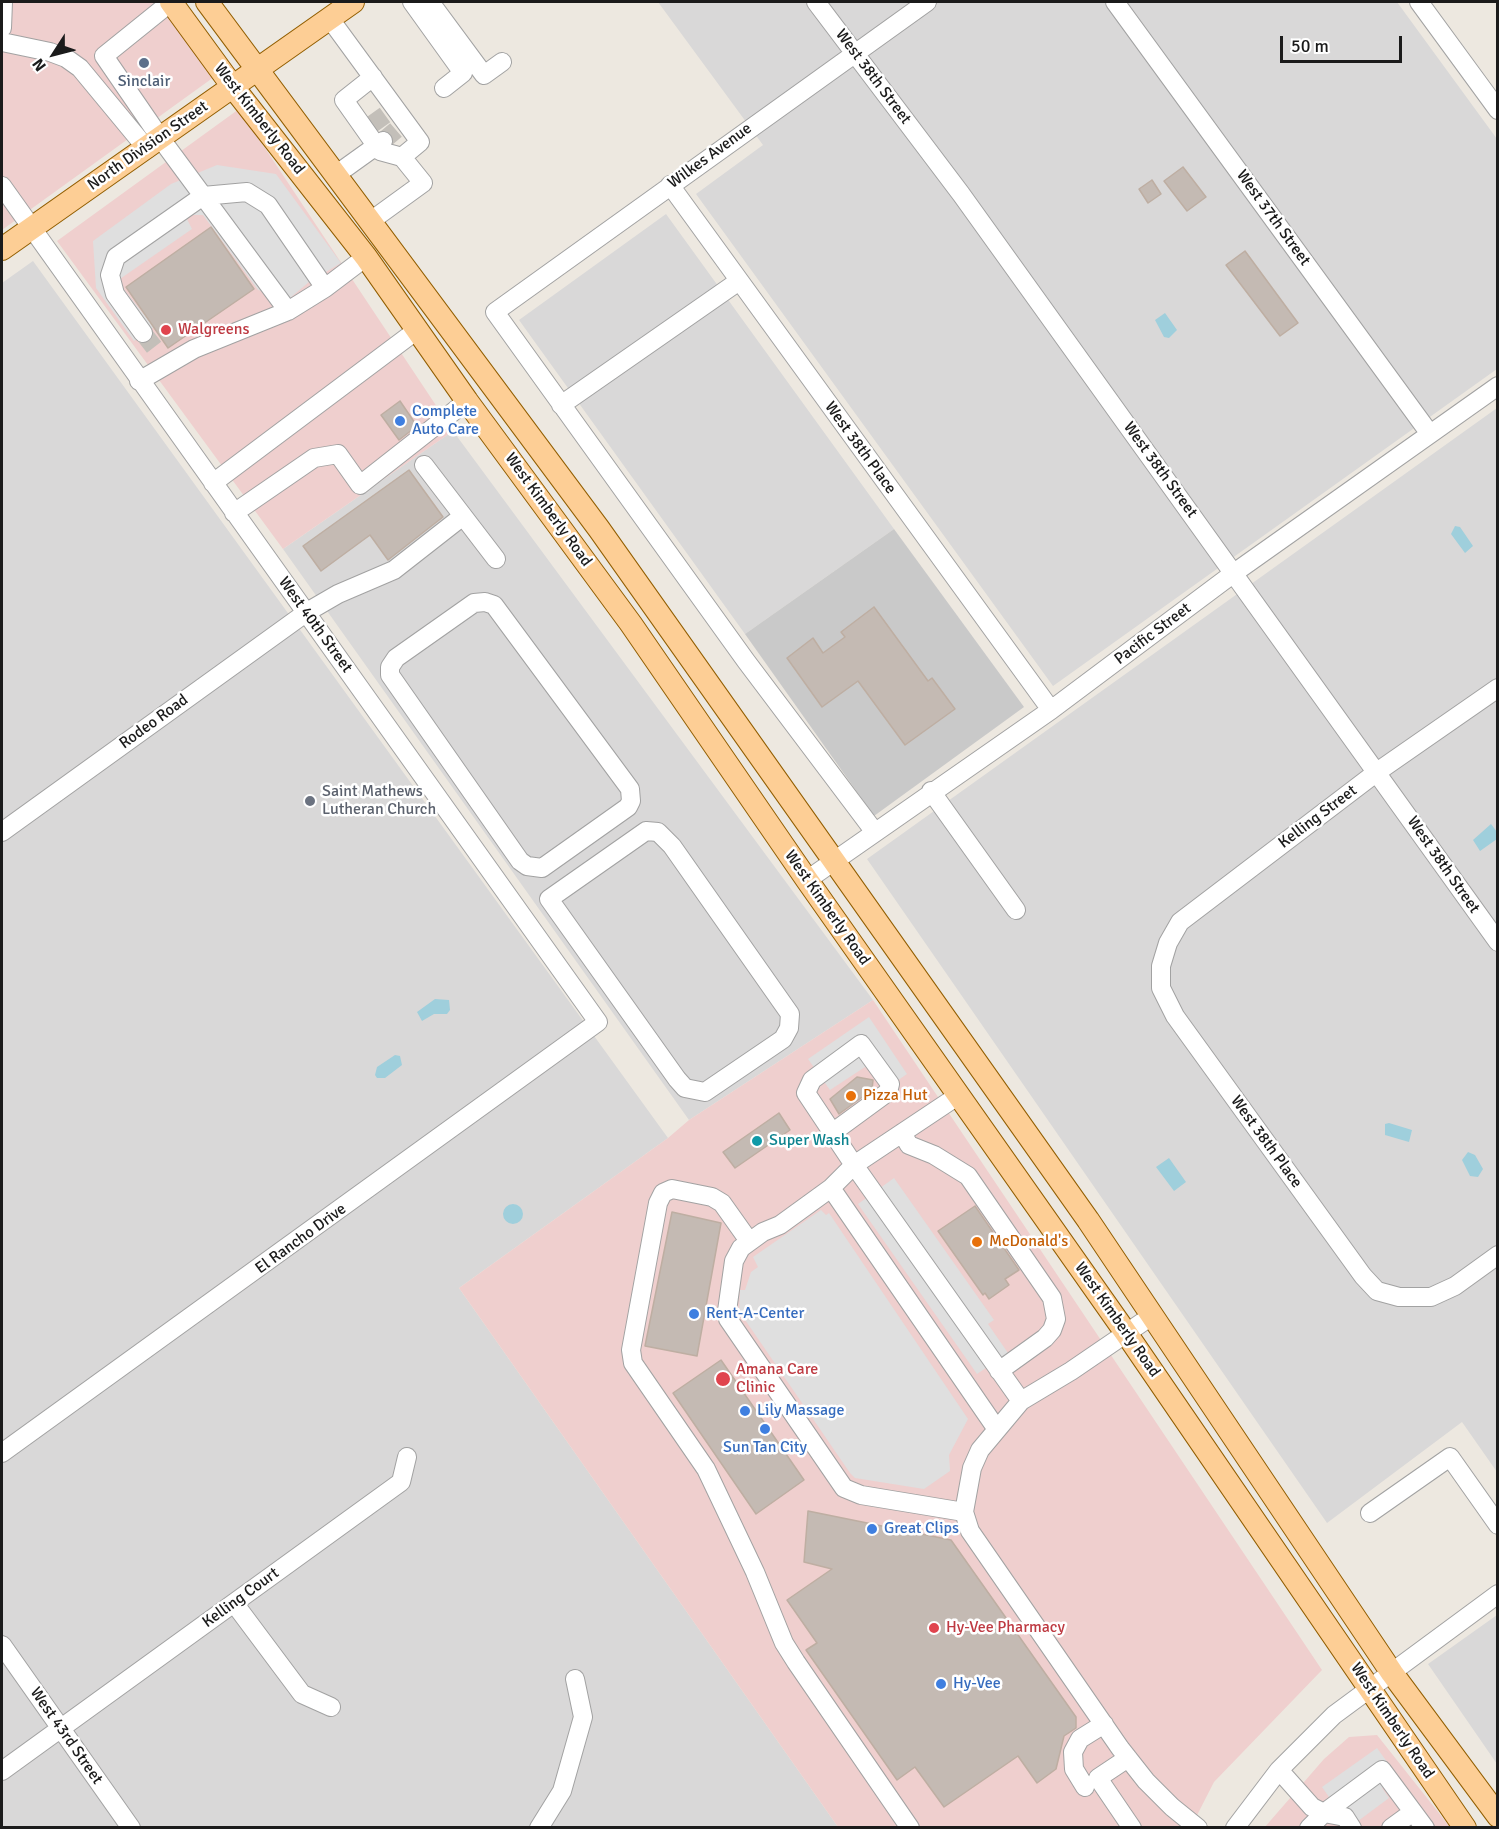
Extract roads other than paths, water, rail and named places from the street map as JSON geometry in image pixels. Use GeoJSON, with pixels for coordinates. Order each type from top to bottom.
{"type":"FeatureCollection","features":[{"type":"Feature","properties":{"kind":"main road","name":"West Kimberly Road"},"geometry":{"type":"LineString","coordinates":[[171,2],[233,87],[366,257],[467,401],[631,624],[1126,1333],[1465,1827]]}},
{"type":"Feature","properties":{"kind":"main road","name":"West Kimberly Road"},"geometry":{"type":"LineString","coordinates":[[207,2],[372,220],[599,529],[1153,1315],[1392,1673],[1497,1816]]}},
{"type":"Feature","properties":{"kind":"main road","name":"North Division Street"},"geometry":{"type":"LineString","coordinates":[[2,249],[353,2]]}},
{"type":"Feature","properties":{"kind":"street"},"geometry":{"type":"LineString","coordinates":[[2,28],[3,2]]}},
{"type":"Feature","properties":{"kind":"street"},"geometry":{"type":"LineString","coordinates":[[154,144],[104,56],[171,2]]}},
{"type":"Feature","properties":{"kind":"street"},"geometry":{"type":"LineString","coordinates":[[412,2],[463,73],[444,88]]}},
{"type":"Feature","properties":{"kind":"street"},"geometry":{"type":"LineString","coordinates":[[430,2],[484,75],[502,62]]}},
{"type":"Feature","properties":{"kind":"street","name":"West 38th Street"},"geometry":{"type":"LineString","coordinates":[[816,2],[961,194],[1497,942]]}},
{"type":"Feature","properties":{"kind":"street","name":"Wilkes Avenue"},"geometry":{"type":"LineString","coordinates":[[561,405],[495,312],[927,2]]}},
{"type":"Feature","properties":{"kind":"street","name":"West 37th Street"},"geometry":{"type":"LineString","coordinates":[[1115,2],[1430,434]]}},
{"type":"Feature","properties":{"kind":"street"},"geometry":{"type":"LineString","coordinates":[[1419,2],[1497,110]]}},
{"type":"Feature","properties":{"kind":"street"},"geometry":{"type":"LineString","coordinates":[[330,19],[373,77],[379,119],[390,135],[420,142],[402,157]]}},
{"type":"Feature","properties":{"kind":"street"},"geometry":{"type":"LineString","coordinates":[[2,42],[50,52],[66,58],[80,69],[203,196],[288,311]]}},
{"type":"Feature","properties":{"kind":"street"},"geometry":{"type":"LineString","coordinates":[[373,77],[344,100],[379,119],[390,135]]}},
{"type":"Feature","properties":{"kind":"street"},"geometry":{"type":"LineString","coordinates":[[337,174],[390,135]]}},
{"type":"Feature","properties":{"kind":"street"},"geometry":{"type":"LineString","coordinates":[[372,220],[423,183],[402,157],[380,151],[390,135]]}},
{"type":"Feature","properties":{"kind":"street","name":"West 38th Place"},"geometry":{"type":"LineString","coordinates":[[670,185],[1051,710]]}},
{"type":"Feature","properties":{"kind":"street","name":"West 40th Street"},"geometry":{"type":"LineString","coordinates":[[2,186],[598,1022]]}},
{"type":"Feature","properties":{"kind":"street"},"geometry":{"type":"LineString","coordinates":[[143,333],[115,294],[110,275],[116,258],[203,196],[247,192],[267,205],[326,288]]}},
{"type":"Feature","properties":{"kind":"street"},"geometry":{"type":"LineString","coordinates":[[139,381],[161,358],[194,349],[288,311],[326,288],[366,257]]}},
{"type":"Feature","properties":{"kind":"street"},"geometry":{"type":"LineString","coordinates":[[739,281],[561,405],[746,661],[874,831]]}},
{"type":"Feature","properties":{"kind":"street"},"geometry":{"type":"LineString","coordinates":[[213,483],[417,330]]}},
{"type":"Feature","properties":{"kind":"street","name":"Pacific Street"},"geometry":{"type":"LineString","coordinates":[[807,879],[1051,710],[1234,573],[1497,386]]}},
{"type":"Feature","properties":{"kind":"street"},"geometry":{"type":"LineString","coordinates":[[234,513],[314,458],[338,454],[360,485],[467,401]]}},
{"type":"Feature","properties":{"kind":"street"},"geometry":{"type":"LineString","coordinates":[[424,465],[496,559]]}},
{"type":"Feature","properties":{"kind":"street","name":"Rodeo Road"},"geometry":{"type":"LineString","coordinates":[[2,832],[307,612],[338,594],[394,570],[463,516]]}},
{"type":"Feature","properties":{"kind":"street"},"geometry":{"type":"LineString","coordinates":[[485,602],[494,605],[630,789],[631,801],[628,807],[542,868],[527,866],[425,727],[390,675],[390,667],[396,658],[474,603],[485,602]]}},
{"type":"Feature","properties":{"kind":"street","name":"Kelling Street"},"geometry":{"type":"LineString","coordinates":[[1161,966],[1168,943],[1180,922],[1377,772],[1497,688]]}},
{"type":"Feature","properties":{"kind":"street"},"geometry":{"type":"LineString","coordinates":[[400,746],[425,727]]}},
{"type":"Feature","properties":{"kind":"street"},"geometry":{"type":"LineString","coordinates":[[931,791],[1016,910]]}},
{"type":"Feature","properties":{"kind":"street"},"geometry":{"type":"LineString","coordinates":[[521,913],[549,899],[638,834],[646,831],[658,832],[672,846],[790,1014],[789,1028],[783,1039],[705,1092],[693,1092],[685,1088],[549,899]]}},
{"type":"Feature","properties":{"kind":"street","name":"West 38th Place"},"geometry":{"type":"LineString","coordinates":[[1161,966],[1161,988],[1189,1035],[1363,1276],[1377,1291],[1399,1298],[1431,1297],[1455,1286],[1497,1256]]}},
{"type":"Feature","properties":{"kind":"street","name":"El Rancho Drive"},"geometry":{"type":"LineString","coordinates":[[2,1453],[598,1022]]}},
{"type":"Feature","properties":{"kind":"street"},"geometry":{"type":"LineString","coordinates":[[832,1133],[888,1092],[890,1084],[861,1044],[812,1080],[806,1093],[832,1133],[854,1165],[1021,1401]]}},
{"type":"Feature","properties":{"kind":"street"},"geometry":{"type":"LineString","coordinates":[[959,1095],[854,1165],[831,1188],[780,1225],[749,1241],[737,1252],[727,1311],[728,1319],[844,1488],[861,1495],[964,1512]]}},
{"type":"Feature","properties":{"kind":"street"},"geometry":{"type":"LineString","coordinates":[[902,1133],[909,1145],[934,1155],[969,1176],[1052,1298],[1056,1319],[1052,1330],[1045,1338],[999,1371]]}},
{"type":"Feature","properties":{"kind":"street"},"geometry":{"type":"LineString","coordinates":[[831,1188],[996,1428]]}},
{"type":"Feature","properties":{"kind":"street"},"geometry":{"type":"LineString","coordinates":[[749,1241],[722,1203],[712,1197],[672,1189],[663,1194],[658,1203],[631,1350],[633,1363],[706,1469],[755,1572],[784,1643],[910,1827]]}},
{"type":"Feature","properties":{"kind":"street"},"geometry":{"type":"LineString","coordinates":[[1153,1315],[1021,1401],[996,1428],[980,1450],[972,1468],[964,1512],[970,1531],[1128,1758],[1146,1781],[1172,1807],[1198,1827]]}},
{"type":"Feature","properties":{"kind":"street","name":"Kelling Court"},"geometry":{"type":"LineString","coordinates":[[61,1729],[401,1482],[407,1457]]}},
{"type":"Feature","properties":{"kind":"street"},"geometry":{"type":"LineString","coordinates":[[1371,1513],[1450,1457],[1497,1525]]}},
{"type":"Feature","properties":{"kind":"street"},"geometry":{"type":"LineString","coordinates":[[1235,1827],[1279,1770],[1334,1715],[1497,1594]]}},
{"type":"Feature","properties":{"kind":"street"},"geometry":{"type":"LineString","coordinates":[[234,1603],[302,1694],[331,1707]]}},
{"type":"Feature","properties":{"kind":"street","name":"West 43rd Street"},"geometry":{"type":"LineString","coordinates":[[2,1645],[131,1827]]}},
{"type":"Feature","properties":{"kind":"street"},"geometry":{"type":"LineString","coordinates":[[539,1827],[562,1791],[583,1717],[575,1679]]}},
{"type":"Feature","properties":{"kind":"street"},"geometry":{"type":"LineString","coordinates":[[1085,1787],[1074,1768],[1073,1752],[1080,1739],[1104,1724]]}},
{"type":"Feature","properties":{"kind":"street"},"geometry":{"type":"LineString","coordinates":[[2,1771],[61,1729]]}},
{"type":"Feature","properties":{"kind":"street"},"geometry":{"type":"LineString","coordinates":[[1128,1758],[1098,1778],[1132,1827]]}},
{"type":"Feature","properties":{"kind":"street"},"geometry":{"type":"LineString","coordinates":[[1279,1770],[1312,1807],[1324,1813],[1345,1818],[1352,1827]]}},
{"type":"Feature","properties":{"kind":"street"},"geometry":{"type":"LineString","coordinates":[[1309,1827],[1324,1813],[1383,1770],[1425,1827]]}},
{"type":"Feature","properties":{"kind":"street"},"geometry":{"type":"LineString","coordinates":[[1391,1827],[1413,1812]]}},
{"type":"Feature","properties":{"kind":"street"},"geometry":{"type":"LineString","coordinates":[[1324,1813],[1338,1827]]}},
{"type":"Feature","properties":{"kind":"water"},"geometry":{"type":"Polygon","coordinates":[[[1165,313],[1177,330],[1169,338],[1164,337],[1155,320],[1165,313]]]}},
{"type":"Feature","properties":{"kind":"water"},"geometry":{"type":"Polygon","coordinates":[[[1455,526],[1460,527],[1473,546],[1465,553],[1451,534],[1455,526]]]}},
{"type":"Feature","properties":{"kind":"water"},"geometry":{"type":"Polygon","coordinates":[[[1491,824],[1497,832],[1497,839],[1480,851],[1473,840],[1491,824]]]}},
{"type":"Feature","properties":{"kind":"water"},"geometry":{"type":"Polygon","coordinates":[[[435,999],[449,1000],[450,1010],[447,1014],[434,1014],[422,1021],[417,1012],[435,999]]]}},
{"type":"Feature","properties":{"kind":"water"},"geometry":{"type":"Polygon","coordinates":[[[395,1055],[400,1056],[402,1065],[385,1078],[377,1078],[375,1075],[377,1067],[395,1055]]]}},
{"type":"Feature","properties":{"kind":"water"},"geometry":{"type":"Polygon","coordinates":[[[1389,1123],[1412,1130],[1409,1142],[1385,1135],[1385,1124],[1389,1123]]]}},
{"type":"Feature","properties":{"kind":"water"},"geometry":{"type":"Polygon","coordinates":[[[1468,1152],[1475,1155],[1483,1169],[1478,1177],[1470,1176],[1462,1160],[1468,1152]]]}},
{"type":"Feature","properties":{"kind":"water"},"geometry":{"type":"Polygon","coordinates":[[[1169,1158],[1186,1182],[1174,1191],[1156,1167],[1169,1158]]]}},
{"type":"Feature","properties":{"kind":"water"},"geometry":{"type":"Polygon","coordinates":[[[513,1204],[520,1207],[523,1214],[520,1221],[513,1224],[506,1221],[503,1214],[506,1207],[513,1204]]]}},
{"type":"Feature","properties":{"kind":"tunnel"},"geometry":{"type":"LineString","coordinates":[[371,125],[385,115]]}},
{"type":"Feature","properties":{"kind":"tunnel"},"geometry":{"type":"LineString","coordinates":[[383,141],[396,130]]}},
{"type":"Feature","properties":{"kind":"tunnel"},"geometry":{"type":"LineString","coordinates":[[143,333],[157,351]]}},
{"type":"Feature","properties":{"kind":"place","name":"Sinclair"},"geometry":{"type":"Point","coordinates":[144,63]}},
{"type":"Feature","properties":{"kind":"place","name":"Walgreens"},"geometry":{"type":"Point","coordinates":[166,330]}},
{"type":"Feature","properties":{"kind":"place","name":"Complete Auto Care"},"geometry":{"type":"Point","coordinates":[400,421]}},
{"type":"Feature","properties":{"kind":"place","name":"Saint Mathews Lutheran Church"},"geometry":{"type":"Point","coordinates":[310,801]}},
{"type":"Feature","properties":{"kind":"place","name":"Pizza Hut"},"geometry":{"type":"Point","coordinates":[851,1096]}},
{"type":"Feature","properties":{"kind":"place","name":"Super Wash"},"geometry":{"type":"Point","coordinates":[757,1141]}},
{"type":"Feature","properties":{"kind":"place","name":"McDonald's"},"geometry":{"type":"Point","coordinates":[977,1242]}},
{"type":"Feature","properties":{"kind":"place","name":"Rent-A-Center"},"geometry":{"type":"Point","coordinates":[694,1314]}},
{"type":"Feature","properties":{"kind":"place","name":"Amana Care Clinic"},"geometry":{"type":"Point","coordinates":[723,1379]}},
{"type":"Feature","properties":{"kind":"place","name":"Lily Massage"},"geometry":{"type":"Point","coordinates":[745,1411]}},
{"type":"Feature","properties":{"kind":"place","name":"Sun Tan City"},"geometry":{"type":"Point","coordinates":[765,1429]}},
{"type":"Feature","properties":{"kind":"place","name":"Great Clips"},"geometry":{"type":"Point","coordinates":[872,1529]}},
{"type":"Feature","properties":{"kind":"place","name":"Hy-Vee Pharmacy"},"geometry":{"type":"Point","coordinates":[934,1628]}},
{"type":"Feature","properties":{"kind":"place","name":"Hy-Vee"},"geometry":{"type":"Point","coordinates":[941,1684]}}]}
